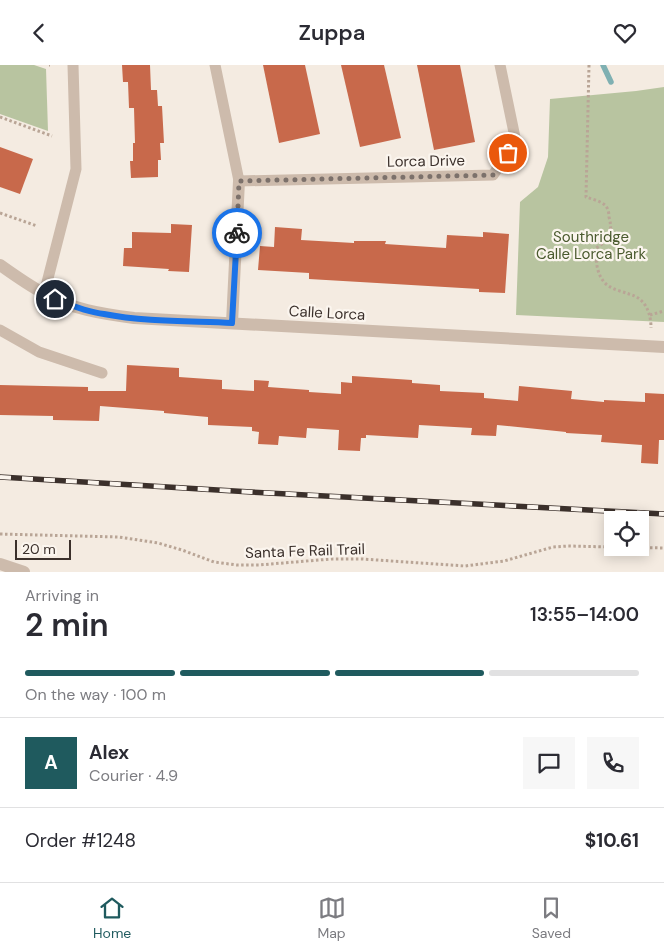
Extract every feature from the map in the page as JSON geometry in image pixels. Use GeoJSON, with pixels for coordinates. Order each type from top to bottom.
{"type":"FeatureCollection","features":[{"type":"Feature","properties":{"kind":"street"},"geometry":{"type":"LineString","coordinates":[[232,323],[239,181]]}},
{"type":"Feature","properties":{"kind":"street","name":"Calle Lorca"},"geometry":{"type":"LineString","coordinates":[[0,265],[44,294],[67,304],[102,314],[134,318],[664,347]]}},
{"type":"Feature","properties":{"kind":"street"},"geometry":{"type":"LineString","coordinates":[[0,564],[24,572]]}},
{"type":"Feature","properties":{"kind":"lane"},"geometry":{"type":"LineString","coordinates":[[44,294],[76,169],[73,65]]}},
{"type":"Feature","properties":{"kind":"lane"},"geometry":{"type":"LineString","coordinates":[[215,65],[239,181]]}},
{"type":"Feature","properties":{"kind":"lane","name":"Lorca Drive"},"geometry":{"type":"LineString","coordinates":[[239,181],[493,175],[516,142],[500,65]]}},
{"type":"Feature","properties":{"kind":"lane"},"geometry":{"type":"LineString","coordinates":[[0,330],[40,352],[102,373]]}},
{"type":"Feature","properties":{"kind":"path"},"geometry":{"type":"LineString","coordinates":[[589,65],[586,197],[606,206],[612,226],[609,237],[596,248],[598,272],[604,282],[610,287],[632,294],[642,301],[648,309],[651,328]]}},
{"type":"Feature","properties":{"kind":"path"},"geometry":{"type":"LineString","coordinates":[[0,117],[52,136]]}},
{"type":"Feature","properties":{"kind":"path"},"geometry":{"type":"LineString","coordinates":[[0,213],[37,226]]}},
{"type":"Feature","properties":{"kind":"path"},"geometry":{"type":"LineString","coordinates":[[650,315],[664,311]]}},
{"type":"Feature","properties":{"kind":"path","name":"Santa Fe Rail Trail"},"geometry":{"type":"LineString","coordinates":[[0,534],[136,539],[166,545],[214,563],[238,565],[362,559],[465,566],[504,561],[553,547],[604,547]]}},
{"type":"Feature","properties":{"kind":"path"},"geometry":{"type":"LineString","coordinates":[[649,548],[664,548]]}},
{"type":"Feature","properties":{"kind":"green space"},"geometry":{"type":"Polygon","coordinates":[[[0,65],[34,65],[46,69],[48,131],[0,114],[0,65]]]}},
{"type":"Feature","properties":{"kind":"green space","name":"Southridge Calle Lorca Park"},"geometry":{"type":"Polygon","coordinates":[[[664,87],[664,322],[516,315],[520,202],[538,187],[548,157],[550,99],[664,87]]]}},
{"type":"Feature","properties":{"kind":"building"},"geometry":{"type":"Polygon","coordinates":[[[122,65],[150,65],[151,90],[157,90],[158,106],[162,106],[164,143],[160,143],[161,160],[158,160],[158,177],[131,178],[130,161],[133,161],[133,143],[135,143],[134,108],[129,108],[128,82],[123,82],[122,65]]]}},
{"type":"Feature","properties":{"kind":"building"},"geometry":{"type":"Polygon","coordinates":[[[263,65],[305,65],[320,134],[279,143],[263,65]]]}},
{"type":"Feature","properties":{"kind":"building"},"geometry":{"type":"Polygon","coordinates":[[[341,65],[384,65],[401,138],[360,147],[341,65]]]}},
{"type":"Feature","properties":{"kind":"building"},"geometry":{"type":"Polygon","coordinates":[[[417,65],[460,65],[475,142],[434,150],[417,65]]]}},
{"type":"Feature","properties":{"kind":"building"},"geometry":{"type":"Polygon","coordinates":[[[0,147],[33,159],[20,194],[0,187],[0,147]]]}},
{"type":"Feature","properties":{"kind":"building"},"geometry":{"type":"Polygon","coordinates":[[[171,224],[192,225],[189,272],[123,266],[124,248],[132,248],[132,232],[171,233],[171,224]]]}},
{"type":"Feature","properties":{"kind":"building"},"geometry":{"type":"Polygon","coordinates":[[[275,227],[302,229],[301,240],[354,243],[354,241],[386,241],[385,244],[446,248],[447,235],[483,237],[483,232],[509,234],[505,293],[479,292],[479,289],[309,279],[309,273],[258,270],[260,246],[274,247],[275,227]]]}},
{"type":"Feature","properties":{"kind":"building"},"geometry":{"type":"Polygon","coordinates":[[[127,365],[179,368],[179,377],[222,380],[222,389],[254,391],[254,380],[269,381],[268,387],[341,394],[341,382],[352,383],[352,376],[412,380],[412,383],[440,385],[440,391],[484,393],[484,398],[518,401],[519,386],[572,391],[571,399],[604,402],[604,400],[645,402],[645,393],[664,394],[664,440],[659,440],[658,464],[641,463],[642,445],[601,442],[602,435],[497,425],[496,436],[471,435],[472,428],[419,425],[418,438],[366,435],[366,438],[361,438],[360,451],[338,450],[339,430],[307,428],[306,438],[279,436],[278,445],[258,444],[259,432],[252,431],[252,427],[208,425],[208,417],[164,413],[164,411],[100,406],[99,421],[53,420],[53,416],[0,415],[0,385],[88,387],[88,391],[126,391],[127,365]]]}},
{"type":"Feature","properties":{"kind":"waterway"},"geometry":{"type":"LineString","coordinates":[[603,65],[611,82]]}},
{"type":"Feature","properties":{"kind":"railway"},"geometry":{"type":"LineString","coordinates":[[0,477],[664,514]]}},
{"type":"Feature","properties":{"kind":"way so far"},"geometry":{"type":"LineString","coordinates":[[237,233],[239,181],[493,175],[508,153]]}},
{"type":"Feature","properties":{"kind":"route"},"geometry":{"type":"LineString","coordinates":[[55,299],[102,314],[134,318],[232,323],[237,233]]}}]}
